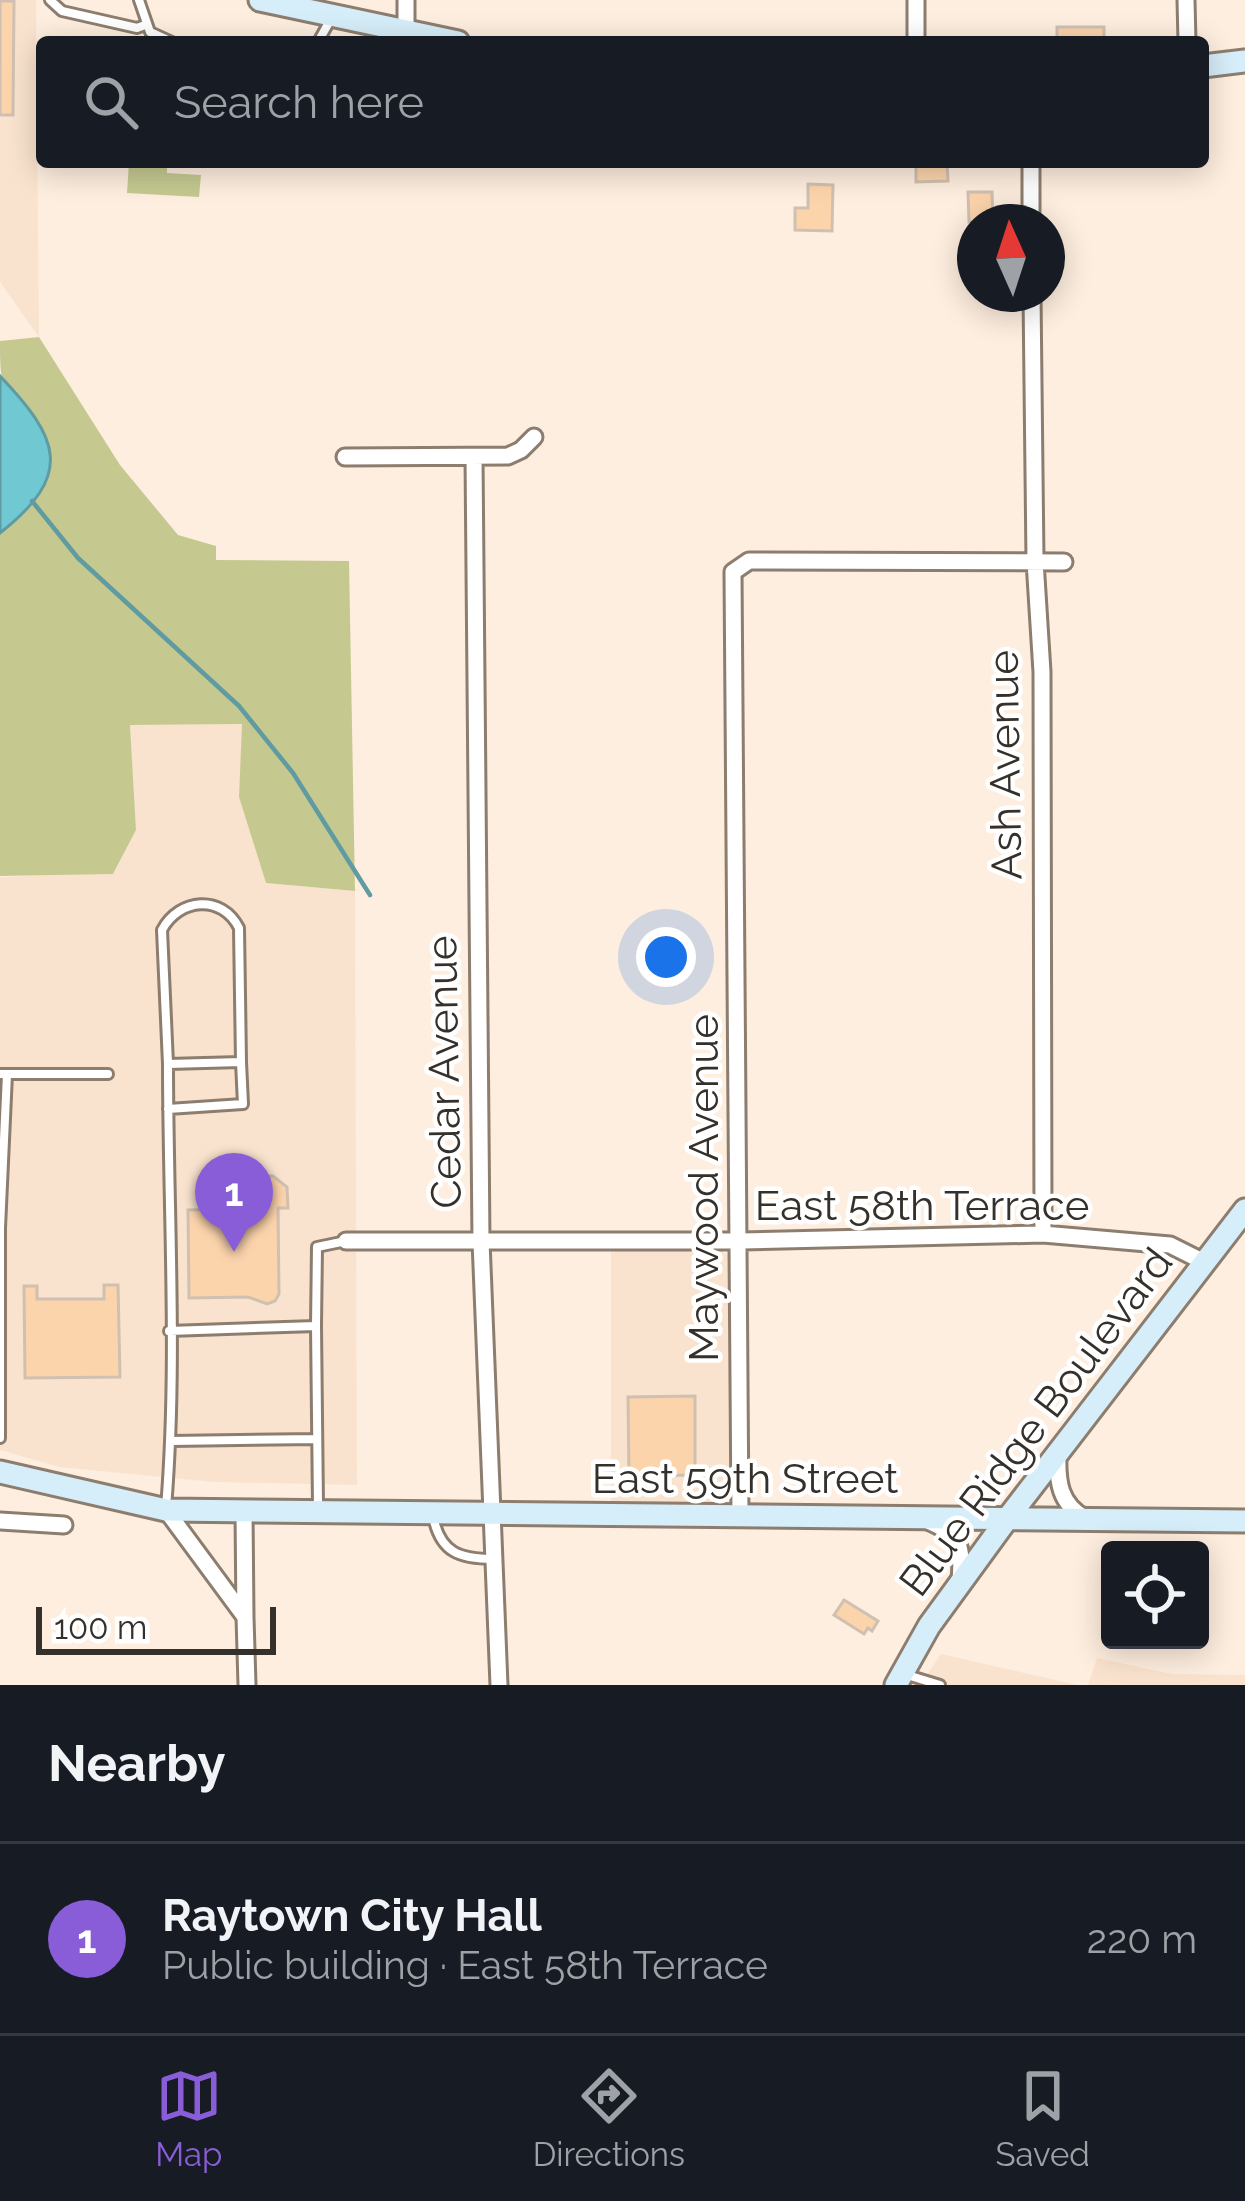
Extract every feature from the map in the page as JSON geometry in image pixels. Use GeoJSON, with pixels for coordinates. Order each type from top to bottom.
{"type":"FeatureCollection","features":[{"type":"Feature","properties":{"kind":"street"},"geometry":{"type":"LineString","coordinates":[[260,0],[432,36]]}},
{"type":"Feature","properties":{"kind":"street"},"geometry":{"type":"LineString","coordinates":[[406,0],[406,30]]}},
{"type":"Feature","properties":{"kind":"street"},"geometry":{"type":"LineString","coordinates":[[916,0],[916,36]]}},
{"type":"Feature","properties":{"kind":"street"},"geometry":{"type":"LineString","coordinates":[[1186,0],[1187,36]]}},
{"type":"Feature","properties":{"kind":"street"},"geometry":{"type":"LineString","coordinates":[[1209,65],[1245,61]]}},
{"type":"Feature","properties":{"kind":"street"},"geometry":{"type":"LineString","coordinates":[[1030,168],[1031,204]]}},
{"type":"Feature","properties":{"kind":"street","name":"Ash Avenue"},"geometry":{"type":"LineString","coordinates":[[1032,312],[1035,561],[1042,672],[1042,1234]]}},
{"type":"Feature","properties":{"kind":"street"},"geometry":{"type":"LineString","coordinates":[[345,457],[508,456],[534,437]]}},
{"type":"Feature","properties":{"kind":"street","name":"Cedar Avenue"},"geometry":{"type":"LineString","coordinates":[[474,457],[482,1241],[499,1685]]}},
{"type":"Feature","properties":{"kind":"street","name":"Maywood Avenue"},"geometry":{"type":"LineString","coordinates":[[740,1516],[733,572],[749,561],[1035,561]]}},
{"type":"Feature","properties":{"kind":"street"},"geometry":{"type":"LineString","coordinates":[[1035,561],[1064,562]]}},
{"type":"Feature","properties":{"kind":"street","name":"Blue Ridge Boulevard"},"geometry":{"type":"LineString","coordinates":[[899,1679],[929,1626],[1007,1519],[1245,1210]]}},
{"type":"Feature","properties":{"kind":"street","name":"East 58th Terrace"},"geometry":{"type":"LineString","coordinates":[[346,1240],[741,1241],[1042,1234],[1170,1245],[1205,1263]]}},
{"type":"Feature","properties":{"kind":"street"},"geometry":{"type":"LineString","coordinates":[[1058,1455],[1062,1497],[1088,1520]]}},
{"type":"Feature","properties":{"kind":"street","name":"East 59th Street"},"geometry":{"type":"LineString","coordinates":[[0,1472],[166,1510],[1245,1521]]}},
{"type":"Feature","properties":{"kind":"street"},"geometry":{"type":"LineString","coordinates":[[166,1510],[245,1617]]}},
{"type":"Feature","properties":{"kind":"street"},"geometry":{"type":"LineString","coordinates":[[244,1513],[247,1685]]}},
{"type":"Feature","properties":{"kind":"street"},"geometry":{"type":"LineString","coordinates":[[919,1518],[951,1531],[960,1546],[960,1584]]}},
{"type":"Feature","properties":{"kind":"street"},"geometry":{"type":"LineString","coordinates":[[0,1521],[64,1525]]}},
{"type":"Feature","properties":{"kind":"lane"},"geometry":{"type":"LineString","coordinates":[[50,0],[62,11],[137,28],[146,25]]}},
{"type":"Feature","properties":{"kind":"lane"},"geometry":{"type":"LineString","coordinates":[[139,0],[146,25],[159,36]]}},
{"type":"Feature","properties":{"kind":"lane"},"geometry":{"type":"LineString","coordinates":[[321,36],[332,16]]}},
{"type":"Feature","properties":{"kind":"lane"},"geometry":{"type":"LineString","coordinates":[[166,1510],[171,1442],[169,1330],[168,1109],[168,1064],[162,930],[171,914],[187,905],[221,906],[239,928],[243,1103],[168,1109]]}},
{"type":"Feature","properties":{"kind":"lane"},"geometry":{"type":"LineString","coordinates":[[168,1064],[241,1062]]}},
{"type":"Feature","properties":{"kind":"lane"},"geometry":{"type":"LineString","coordinates":[[0,1438],[3,1074],[107,1074]]}},
{"type":"Feature","properties":{"kind":"lane"},"geometry":{"type":"LineString","coordinates":[[318,1513],[317,1247],[346,1240]]}},
{"type":"Feature","properties":{"kind":"lane"},"geometry":{"type":"LineString","coordinates":[[169,1330],[316,1326]]}},
{"type":"Feature","properties":{"kind":"lane"},"geometry":{"type":"LineString","coordinates":[[171,1442],[317,1439]]}},
{"type":"Feature","properties":{"kind":"lane"},"geometry":{"type":"LineString","coordinates":[[433,1514],[436,1532],[449,1552],[495,1559]]}},
{"type":"Feature","properties":{"kind":"lane"},"geometry":{"type":"LineString","coordinates":[[899,1679],[940,1685]]}},
{"type":"Feature","properties":{"kind":"shaded area"},"geometry":{"type":"Polygon","coordinates":[[[0,0],[36,0],[39,337],[0,282],[0,0]]]}},
{"type":"Feature","properties":{"kind":"shaded area"},"geometry":{"type":"Polygon","coordinates":[[[243,724],[239,797],[266,883],[355,891],[357,1485],[214,1482],[59,1467],[0,1450],[0,877],[114,873],[136,830],[130,725],[243,724]]]}},
{"type":"Feature","properties":{"kind":"shaded area"},"geometry":{"type":"Polygon","coordinates":[[[611,1250],[718,1250],[730,1255],[735,1490],[722,1507],[611,1506],[611,1250]]]}},
{"type":"Feature","properties":{"kind":"shaded area"},"geometry":{"type":"Polygon","coordinates":[[[941,1654],[1077,1685],[920,1685],[941,1654]]]}},
{"type":"Feature","properties":{"kind":"shaded area"},"geometry":{"type":"Polygon","coordinates":[[[1097,1658],[1172,1674],[1245,1675],[1245,1685],[1088,1685],[1097,1658]]]}},
{"type":"Feature","properties":{"kind":"green space"},"geometry":{"type":"Polygon","coordinates":[[[129,168],[167,168],[167,173],[201,175],[199,197],[127,193],[129,168]]]}},
{"type":"Feature","properties":{"kind":"green space"},"geometry":{"type":"Polygon","coordinates":[[[39,337],[120,465],[178,535],[216,546],[216,560],[349,561],[355,891],[266,883],[239,797],[242,724],[130,725],[136,830],[113,874],[0,876],[0,533],[43,487],[49,455],[36,419],[2,378],[0,341],[39,337]]]}},
{"type":"Feature","properties":{"kind":"water"},"geometry":{"type":"Polygon","coordinates":[[[0,376],[35,418],[50,456],[49,474],[40,492],[0,533],[0,376]]]}},
{"type":"Feature","properties":{"kind":"building"},"geometry":{"type":"Polygon","coordinates":[[[0,1],[14,1],[13,115],[0,115],[0,1]]]}},
{"type":"Feature","properties":{"kind":"building"},"geometry":{"type":"Polygon","coordinates":[[[1057,27],[1104,27],[1104,36],[1057,36],[1057,27]]]}},
{"type":"Feature","properties":{"kind":"building"},"geometry":{"type":"Polygon","coordinates":[[[916,168],[947,168],[948,181],[916,182],[916,168]]]}},
{"type":"Feature","properties":{"kind":"building"},"geometry":{"type":"Polygon","coordinates":[[[808,184],[833,185],[832,231],[795,230],[795,208],[808,208],[808,184]]]}},
{"type":"Feature","properties":{"kind":"building"},"geometry":{"type":"Polygon","coordinates":[[[968,192],[992,192],[992,204],[968,204],[968,192]]]}},
{"type":"Feature","properties":{"kind":"building"},"geometry":{"type":"Polygon","coordinates":[[[234,1176],[273,1176],[287,1187],[288,1208],[278,1208],[279,1294],[267,1304],[248,1297],[189,1298],[188,1210],[235,1209],[234,1176]]]}},
{"type":"Feature","properties":{"kind":"building"},"geometry":{"type":"Polygon","coordinates":[[[104,1285],[118,1285],[120,1377],[25,1378],[24,1286],[37,1286],[37,1299],[104,1299],[104,1285]]]}},
{"type":"Feature","properties":{"kind":"building"},"geometry":{"type":"Polygon","coordinates":[[[695,1396],[695,1475],[629,1476],[628,1397],[695,1396]]]}},
{"type":"Feature","properties":{"kind":"building"},"geometry":{"type":"Polygon","coordinates":[[[844,1600],[878,1621],[872,1631],[868,1628],[864,1634],[834,1615],[844,1600]]]}},
{"type":"Feature","properties":{"kind":"waterway"},"geometry":{"type":"LineString","coordinates":[[32,501],[78,558],[239,706],[293,773],[370,895]]}},
{"type":"Feature","properties":{"kind":"place","name":"Raytown City Hall"},"geometry":{"type":"Point","coordinates":[234,1252]}}]}
